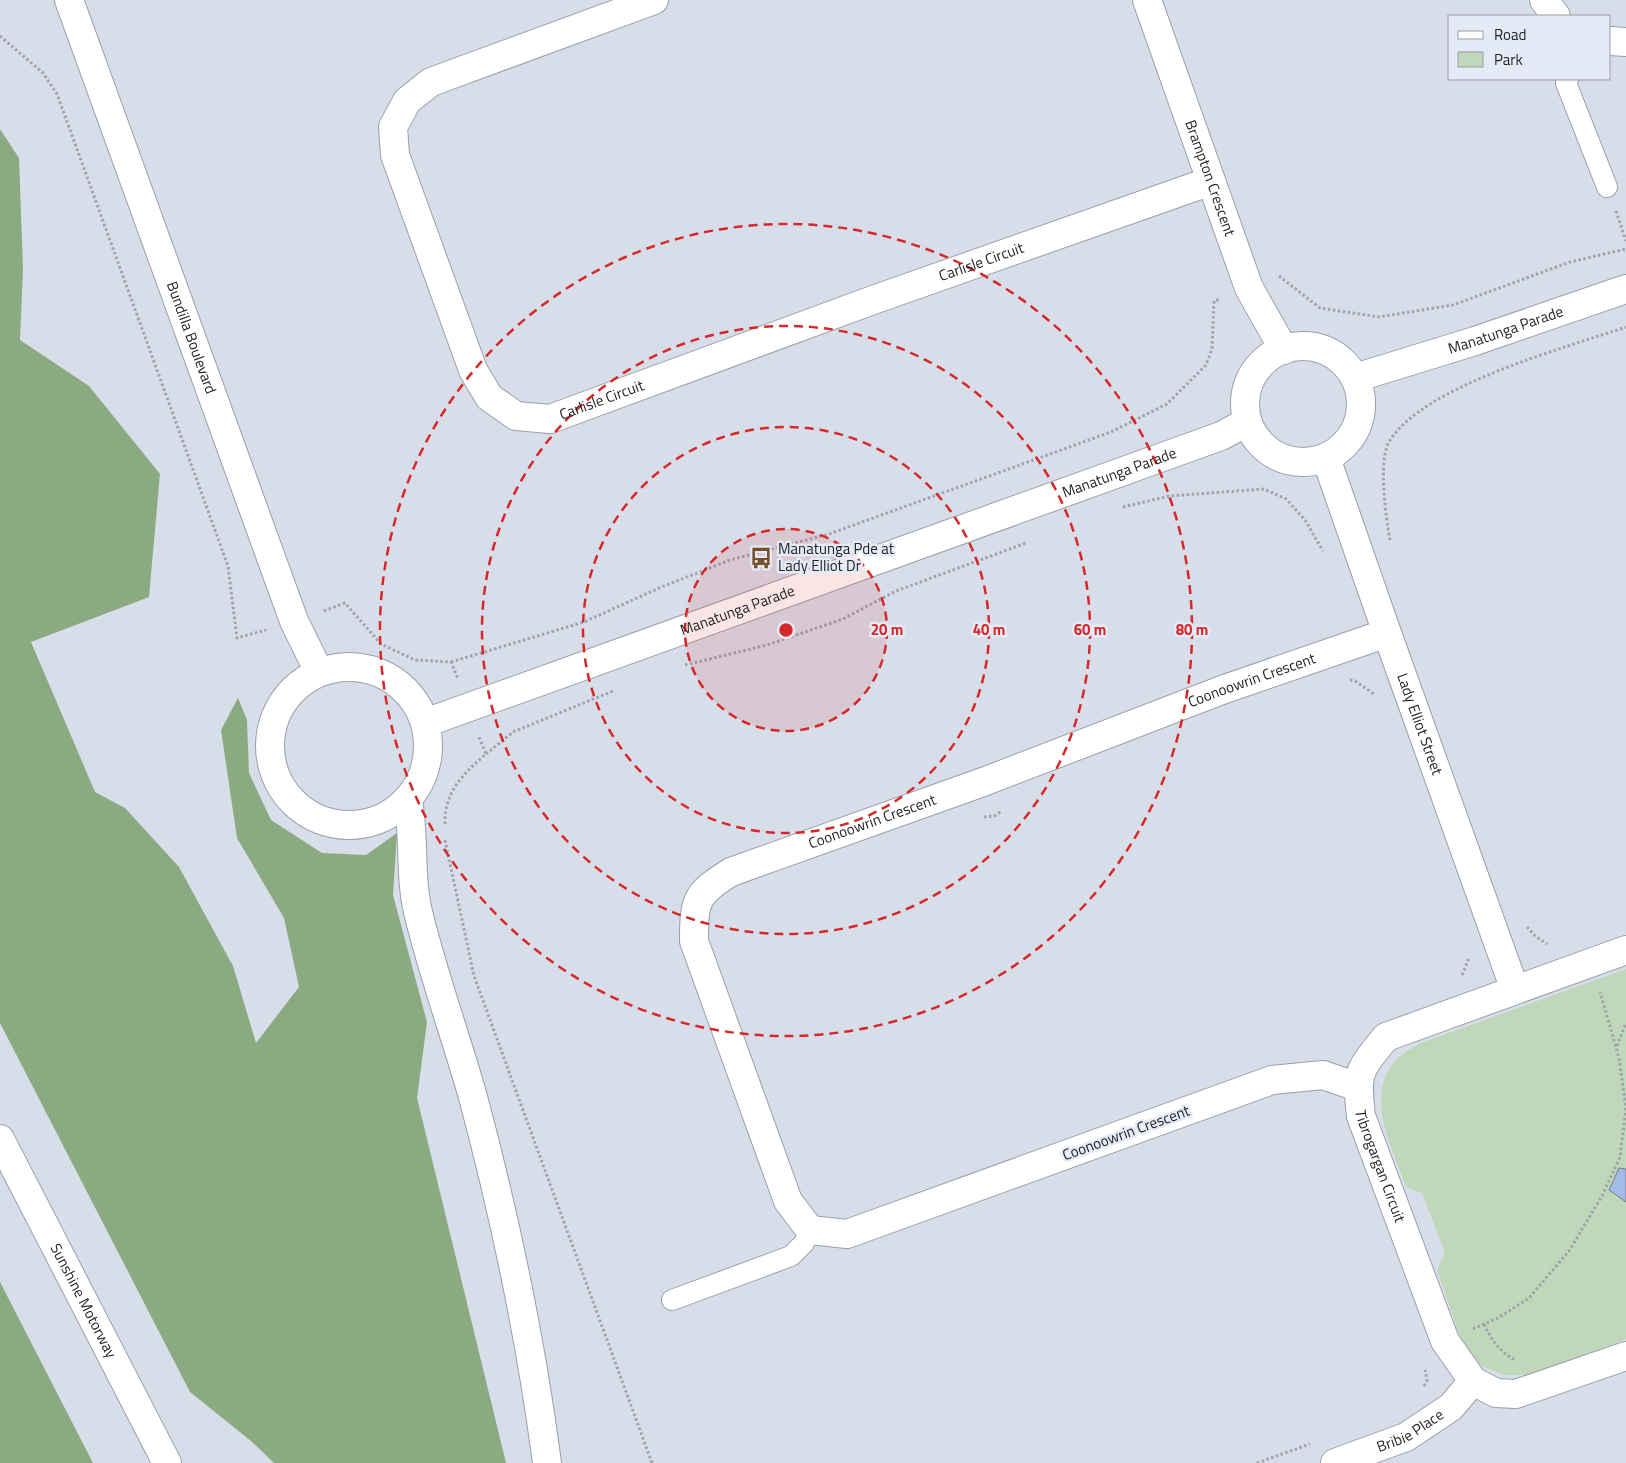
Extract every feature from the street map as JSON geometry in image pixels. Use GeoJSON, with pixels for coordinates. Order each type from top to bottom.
{"type":"FeatureCollection","features":[{"type":"Feature","properties":{"kind":"main road","name":"Bundilla Boulevard"},"geometry":{"type":"LineString","coordinates":[[69,0],[294,621],[319,672]]}},
{"type":"Feature","properties":{"kind":"main road","name":"Carlisle Circuit"},"geometry":{"type":"LineString","coordinates":[[654,0],[431,82],[407,101],[393,127],[395,155],[473,370],[489,397],[516,416],[550,419],[873,300],[1211,181]]}},
{"type":"Feature","properties":{"kind":"main road","name":"Brampton Crescent"},"geometry":{"type":"LineString","coordinates":[[1147,0],[1250,288],[1284,350]]}},
{"type":"Feature","properties":{"kind":"main road"},"geometry":{"type":"LineString","coordinates":[[1544,0],[1555,15]]}},
{"type":"Feature","properties":{"kind":"main road"},"geometry":{"type":"LineString","coordinates":[[1611,41],[1626,42]]}},
{"type":"Feature","properties":{"kind":"main road","name":"Manatunga Parade"},"geometry":{"type":"LineString","coordinates":[[1355,378],[1475,341],[1626,290]]}},
{"type":"Feature","properties":{"kind":"main road"},"geometry":{"type":"LineString","coordinates":[[1310,346],[1329,352],[1344,362],[1355,378],[1361,396],[1360,415],[1354,433],[1342,447],[1326,458],[1307,463],[1288,462],[1270,453],[1256,440],[1247,422],[1244,402],[1248,384],[1258,367],[1273,354],[1284,350],[1292,347],[1310,346]]}},
{"type":"Feature","properties":{"kind":"main road","name":"Manatunga Parade"},"geometry":{"type":"LineString","coordinates":[[425,723],[1211,439],[1247,422]]}},
{"type":"Feature","properties":{"kind":"main road","name":"Lady Elliot Street"},"geometry":{"type":"LineString","coordinates":[[1326,458],[1515,990]]}},
{"type":"Feature","properties":{"kind":"main road","name":"Coonoowrin Crescent"},"geometry":{"type":"LineString","coordinates":[[1358,1087],[1323,1075],[1272,1080],[847,1234],[810,1230],[788,1200],[694,941],[694,912],[706,888],[732,872],[983,782],[1222,690],[1387,633]]}},
{"type":"Feature","properties":{"kind":"main road"},"geometry":{"type":"LineString","coordinates":[[346,667],[372,670],[397,683],[416,703],[425,723],[428,750],[422,777],[408,800],[385,817],[359,826],[334,825],[308,815],[286,796],[273,772],[269,739],[277,712],[296,687],[319,672],[346,667]]}},
{"type":"Feature","properties":{"kind":"main road"},"geometry":{"type":"LineString","coordinates":[[408,800],[412,824],[412,864],[418,914],[472,1097],[500,1207],[537,1387],[548,1463]]}},
{"type":"Feature","properties":{"kind":"main road","name":"Tibrogargan Circuit"},"geometry":{"type":"LineString","coordinates":[[1626,950],[1386,1037],[1362,1067],[1358,1087],[1361,1116],[1433,1343],[1473,1381],[1496,1393],[1516,1394],[1626,1356]]}},
{"type":"Feature","properties":{"kind":"main road","name":"Sunshine Motorway"},"geometry":{"type":"LineString","coordinates":[[0,1139],[167,1463]]}},
{"type":"Feature","properties":{"kind":"main road","name":"Bribie Place"},"geometry":{"type":"LineString","coordinates":[[1335,1463],[1406,1437],[1451,1407],[1473,1381]]}},
{"type":"Feature","properties":{"kind":"lane"},"geometry":{"type":"LineString","coordinates":[[1568,80],[1566,83],[1607,186]]}},
{"type":"Feature","properties":{"kind":"lane"},"geometry":{"type":"LineString","coordinates":[[672,1300],[790,1256],[804,1243],[810,1230]]}},
{"type":"Feature","properties":{"kind":"path"},"geometry":{"type":"LineString","coordinates":[[0,36],[43,73],[57,94],[228,566],[237,638],[254,634]]}},
{"type":"Feature","properties":{"kind":"path"},"geometry":{"type":"LineString","coordinates":[[331,608],[345,604],[381,644],[415,660],[451,662],[584,622],[659,588],[730,560],[829,534],[1111,432],[1167,404],[1192,382],[1206,365],[1212,348],[1214,301],[1280,275],[1320,308],[1379,317],[1453,305],[1570,262],[1626,249]]}},
{"type":"Feature","properties":{"kind":"path"},"geometry":{"type":"LineString","coordinates":[[1391,542],[1385,509],[1384,458],[1389,442],[1407,422],[1437,400],[1473,381],[1626,327]]}},
{"type":"Feature","properties":{"kind":"path"},"geometry":{"type":"LineString","coordinates":[[1117,509],[1169,496],[1264,489],[1286,499],[1305,520],[1326,560]]}},
{"type":"Feature","properties":{"kind":"path"},"geometry":{"type":"LineString","coordinates":[[683,666],[767,644],[844,619],[896,591],[1034,540]]}},
{"type":"Feature","properties":{"kind":"path"},"geometry":{"type":"LineString","coordinates":[[451,662],[456,674]]}},
{"type":"Feature","properties":{"kind":"path"},"geometry":{"type":"LineString","coordinates":[[1346,680],[1355,681],[1370,689],[1376,696]]}},
{"type":"Feature","properties":{"kind":"path"},"geometry":{"type":"LineString","coordinates":[[620,688],[513,732],[469,768],[451,792],[446,803],[445,840],[474,976],[652,1463]]}},
{"type":"Feature","properties":{"kind":"path"},"geometry":{"type":"LineString","coordinates":[[482,743],[486,754]]}},
{"type":"Feature","properties":{"kind":"path"},"geometry":{"type":"LineString","coordinates":[[977,818],[994,816],[1007,808]]}},
{"type":"Feature","properties":{"kind":"path"},"geometry":{"type":"LineString","coordinates":[[1524,924],[1535,936],[1549,945]]}},
{"type":"Feature","properties":{"kind":"path"},"geometry":{"type":"LineString","coordinates":[[1458,979],[1464,974],[1470,956]]}},
{"type":"Feature","properties":{"kind":"path"},"geometry":{"type":"LineString","coordinates":[[1422,1389],[1427,1380],[1433,1343],[1484,1324],[1530,1298],[1569,1252],[1602,1196],[1620,1157],[1626,1108],[1619,1058],[1597,983],[1589,963]]}},
{"type":"Feature","properties":{"kind":"path"},"geometry":{"type":"LineString","coordinates":[[1616,1047],[1626,1023]]}},
{"type":"Feature","properties":{"kind":"path"},"geometry":{"type":"LineString","coordinates":[[1622,1142],[1626,1147]]}},
{"type":"Feature","properties":{"kind":"path"},"geometry":{"type":"LineString","coordinates":[[1484,1324],[1493,1343],[1503,1353],[1517,1361],[1524,1360]]}},
{"type":"Feature","properties":{"kind":"path"},"geometry":{"type":"LineString","coordinates":[[1257,1463],[1313,1443]]}},
{"type":"Feature","properties":{"kind":"green space"},"geometry":{"type":"Polygon","coordinates":[[[0,129],[19,158],[23,269],[20,340],[89,386],[160,474],[149,597],[31,642],[95,792],[125,808],[179,867],[233,966],[256,1043],[299,987],[284,918],[237,838],[221,730],[238,698],[247,720],[249,773],[271,820],[322,853],[366,855],[397,833],[393,895],[427,1022],[417,1098],[506,1463],[274,1463],[251,1441],[190,1392],[0,1023],[0,129]]]}},
{"type":"Feature","properties":{"kind":"green space"},"geometry":{"type":"Polygon","coordinates":[[[1626,969],[1626,1339],[1528,1375],[1504,1375],[1481,1366],[1465,1350],[1437,1270],[1445,1253],[1422,1193],[1406,1187],[1388,1140],[1381,1106],[1386,1074],[1398,1058],[1418,1044],[1626,969]]]}},
{"type":"Feature","properties":{"kind":"green space"},"geometry":{"type":"Polygon","coordinates":[[[0,1282],[93,1463],[0,1463],[0,1282]]]}},
{"type":"Feature","properties":{"kind":"building"},"geometry":{"type":"Polygon","coordinates":[[[1619,1168],[1626,1169],[1626,1202],[1609,1190],[1619,1168]]]}},
{"type":"Feature","properties":{"kind":"place","name":"Manatunga Pde at Lady Elliot Dr"},"geometry":{"type":"Point","coordinates":[761,558]}}]}
